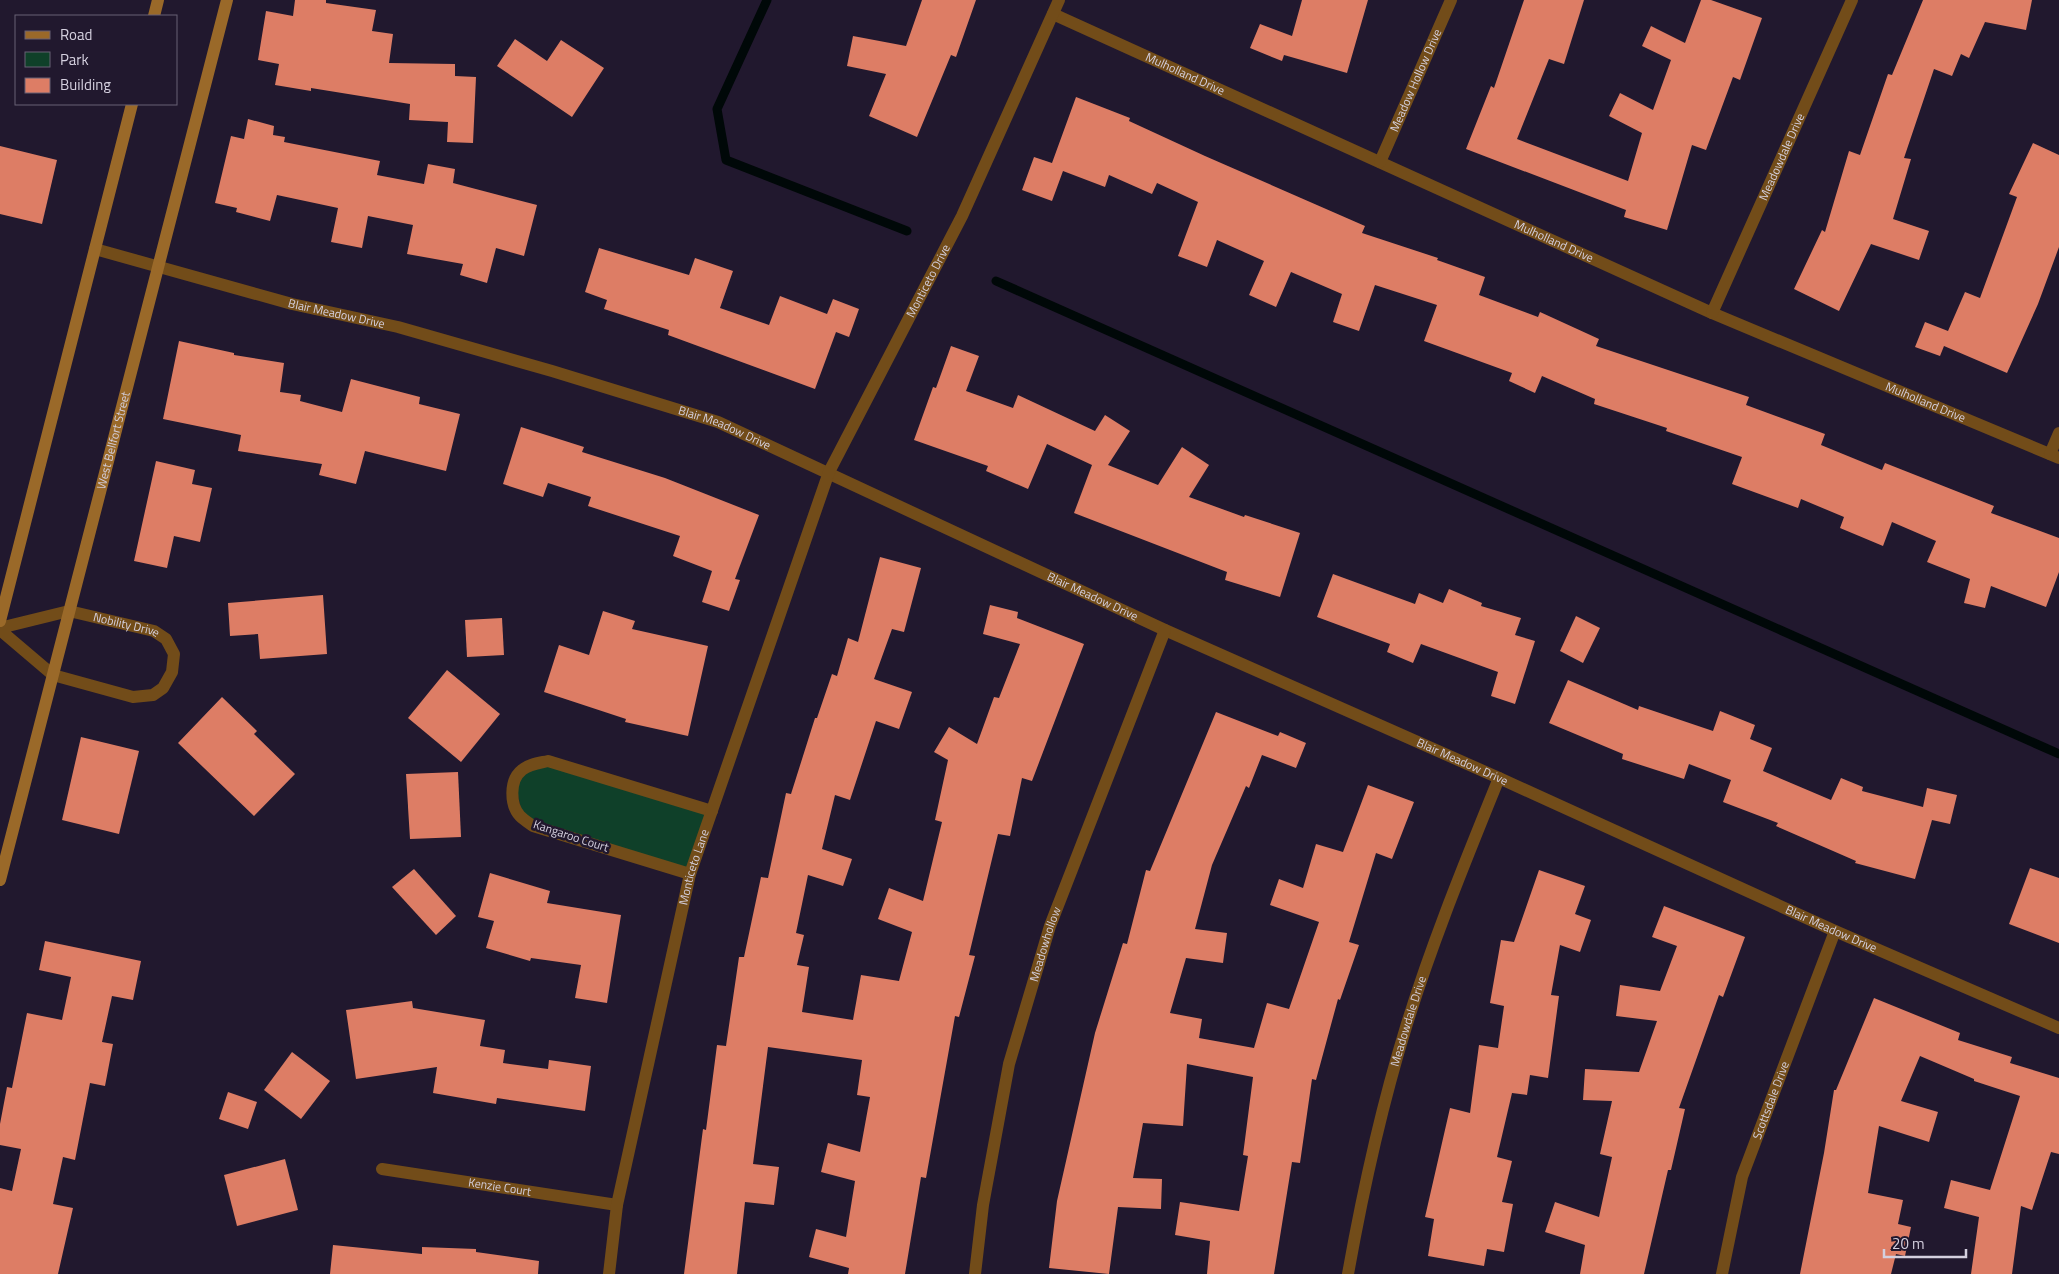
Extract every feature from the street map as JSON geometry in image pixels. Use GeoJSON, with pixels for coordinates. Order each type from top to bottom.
{"type":"FeatureCollection","features":[{"type":"Feature","properties":{"kind":"main road"},"geometry":{"type":"LineString","coordinates":[[154,15],[158,0]]}},
{"type":"Feature","properties":{"kind":"main road","name":"West Bellfort Street"},"geometry":{"type":"LineString","coordinates":[[0,880],[227,0]]}},
{"type":"Feature","properties":{"kind":"main road"},"geometry":{"type":"LineString","coordinates":[[0,621],[132,105]]}},
{"type":"Feature","properties":{"kind":"street"},"geometry":{"type":"LineString","coordinates":[[1053,14],[1059,0]]}},
{"type":"Feature","properties":{"kind":"street","name":"Meadow Hollow Drive"},"geometry":{"type":"LineString","coordinates":[[1380,162],[1451,0]]}},
{"type":"Feature","properties":{"kind":"street","name":"Meadowdale Drive"},"geometry":{"type":"LineString","coordinates":[[1712,312],[1852,0]]}},
{"type":"Feature","properties":{"kind":"street","name":"Monticeto Drive"},"geometry":{"type":"LineString","coordinates":[[829,472],[962,216],[1053,14]]}},
{"type":"Feature","properties":{"kind":"street","name":"Mulholland Drive"},"geometry":{"type":"LineString","coordinates":[[1053,14],[1712,312],[2054,456]]}},
{"type":"Feature","properties":{"kind":"street","name":"Blair Meadow Drive"},"geometry":{"type":"LineString","coordinates":[[95,249],[292,304],[398,327],[718,422],[1165,630],[1500,778],[1835,931],[2059,1028]]}},
{"type":"Feature","properties":{"kind":"street"},"geometry":{"type":"LineString","coordinates":[[2054,456],[2059,433]]}},
{"type":"Feature","properties":{"kind":"street","name":"Monticeto Lane"},"geometry":{"type":"LineString","coordinates":[[609,1274],[617,1204],[690,874],[829,472]]}},
{"type":"Feature","properties":{"kind":"street","name":"Nobility Drive"},"geometry":{"type":"LineString","coordinates":[[69,611],[154,631],[166,639],[174,654],[172,672],[163,688],[153,695],[133,697],[53,675],[0,629],[69,611]]}},
{"type":"Feature","properties":{"kind":"street","name":"Meadowhollow"},"geometry":{"type":"LineString","coordinates":[[975,1274],[983,1205],[1009,1064],[1050,926],[1165,630]]}},
{"type":"Feature","properties":{"kind":"street","name":"Kangaroo Court"},"geometry":{"type":"LineString","coordinates":[[690,874],[533,826],[519,815],[512,797],[513,781],[522,770],[548,761],[712,811]]}},
{"type":"Feature","properties":{"kind":"street","name":"Meadowdale Drive"},"geometry":{"type":"LineString","coordinates":[[1348,1274],[1366,1172],[1406,1026],[1451,896],[1500,778]]}},
{"type":"Feature","properties":{"kind":"street","name":"Scottsdale Drive"},"geometry":{"type":"LineString","coordinates":[[1722,1274],[1742,1177],[1835,931]]}},
{"type":"Feature","properties":{"kind":"street","name":"Kenzie Court"},"geometry":{"type":"LineString","coordinates":[[382,1169],[617,1204]]}},
{"type":"Feature","properties":{"kind":"green space"},"geometry":{"type":"Polygon","coordinates":[[[547,764],[710,812],[688,870],[534,823],[522,813],[515,782],[523,772],[547,764]]]}},
{"type":"Feature","properties":{"kind":"building"},"geometry":{"type":"Polygon","coordinates":[[[295,0],[326,0],[326,3],[376,10],[372,31],[393,34],[389,63],[455,64],[455,76],[476,77],[473,143],[447,142],[448,122],[409,120],[410,104],[311,88],[311,91],[275,85],[279,64],[258,60],[266,11],[293,16],[295,0]]]}},
{"type":"Feature","properties":{"kind":"building"},"geometry":{"type":"Polygon","coordinates":[[[922,0],[976,0],[956,57],[951,55],[917,137],[869,116],[886,74],[847,66],[853,36],[906,46],[922,0]]]}},
{"type":"Feature","properties":{"kind":"building"},"geometry":{"type":"Polygon","coordinates":[[[1302,0],[1368,0],[1347,73],[1284,55],[1282,61],[1250,48],[1260,24],[1292,36],[1302,0]]]}},
{"type":"Feature","properties":{"kind":"building"},"geometry":{"type":"Polygon","coordinates":[[[1524,0],[1584,0],[1564,64],[1549,59],[1517,139],[1628,181],[1642,133],[1609,116],[1620,93],[1653,110],[1671,60],[1642,46],[1651,26],[1685,43],[1701,0],[1711,0],[1762,18],[1740,80],[1733,77],[1706,150],[1692,145],[1667,230],[1624,217],[1626,210],[1466,149],[1491,86],[1494,88],[1524,0]]]}},
{"type":"Feature","properties":{"kind":"building"},"geometry":{"type":"Polygon","coordinates":[[[1923,0],[2032,0],[2026,30],[1985,22],[1969,58],[1961,54],[1952,76],[1934,69],[1904,158],[1911,159],[1893,219],[1929,231],[1919,260],[1871,244],[1839,311],[1794,289],[1822,230],[1825,232],[1849,151],[1860,155],[1888,74],[1892,75],[1923,0]]]}},
{"type":"Feature","properties":{"kind":"building"},"geometry":{"type":"Polygon","coordinates":[[[515,39],[547,61],[561,40],[604,68],[572,117],[497,66],[515,39]]]}},
{"type":"Feature","properties":{"kind":"building"},"geometry":{"type":"Polygon","coordinates":[[[1076,97],[1130,118],[1129,121],[1205,156],[1365,226],[1362,233],[1438,258],[1437,260],[1485,277],[1479,295],[1538,317],[1540,312],[1599,339],[1596,346],[1749,397],[1746,405],[1825,434],[1821,445],[1882,470],[1885,463],[1994,506],[1991,513],[2059,538],[2059,572],[2046,607],[1991,586],[1985,608],[1964,603],[1970,579],[1927,562],[1936,541],[1892,522],[1883,546],[1840,528],[1844,517],[1801,499],[1798,508],[1732,484],[1742,457],[1666,431],[1667,428],[1594,404],[1595,399],[1542,376],[1535,393],[1509,381],[1512,373],[1424,341],[1437,305],[1375,285],[1359,331],[1333,322],[1342,294],[1291,272],[1276,307],[1249,295],[1264,261],[1217,240],[1207,267],[1178,256],[1198,202],[1157,183],[1152,194],[1109,175],[1105,187],[1063,171],[1052,201],[1022,190],[1034,157],[1052,163],[1076,97]]]}},
{"type":"Feature","properties":{"kind":"building"},"geometry":{"type":"Polygon","coordinates":[[[248,119],[274,126],[273,135],[285,137],[284,142],[380,161],[377,175],[424,184],[428,164],[455,169],[453,183],[537,205],[524,256],[496,248],[487,283],[460,275],[463,264],[407,254],[413,225],[368,216],[362,248],[331,242],[338,208],[277,195],[270,221],[236,212],[237,208],[215,203],[231,136],[244,139],[248,119]]]}},
{"type":"Feature","properties":{"kind":"building"},"geometry":{"type":"Polygon","coordinates":[[[2033,143],[2059,155],[2059,247],[2038,304],[2007,373],[1944,346],[1940,356],[1915,347],[1925,322],[1948,331],[1965,292],[1980,298],[2017,197],[2009,194],[2033,143]]]}},
{"type":"Feature","properties":{"kind":"building"},"geometry":{"type":"Polygon","coordinates":[[[0,146],[57,160],[42,224],[0,214],[0,146]]]}},
{"type":"Feature","properties":{"kind":"building"},"geometry":{"type":"Polygon","coordinates":[[[599,248],[689,275],[695,258],[733,271],[720,308],[769,325],[780,296],[827,314],[833,299],[859,309],[849,337],[836,332],[815,389],[668,335],[669,330],[604,309],[607,300],[585,292],[599,248]]]}},
{"type":"Feature","properties":{"kind":"building"},"geometry":{"type":"Polygon","coordinates":[[[179,341],[234,353],[234,355],[284,363],[280,392],[301,395],[300,401],[342,412],[351,379],[420,397],[419,404],[460,414],[446,471],[365,451],[356,484],[319,475],[322,464],[238,451],[241,435],[163,419],[179,341]]]}},
{"type":"Feature","properties":{"kind":"building"},"geometry":{"type":"Polygon","coordinates":[[[951,346],[979,356],[966,391],[1013,408],[1018,395],[1095,431],[1105,415],[1130,431],[1108,465],[1158,485],[1182,447],[1209,465],[1189,497],[1244,517],[1245,515],[1300,533],[1280,597],[1225,580],[1227,572],[1074,513],[1092,465],[1047,444],[1028,489],[986,471],[988,466],[914,440],[933,387],[936,388],[951,346]]]}},
{"type":"Feature","properties":{"kind":"building"},"geometry":{"type":"Polygon","coordinates":[[[521,427],[584,447],[582,452],[665,478],[759,515],[735,579],[740,580],[729,611],[702,602],[712,571],[673,556],[680,536],[588,506],[591,497],[548,483],[543,497],[503,484],[521,427]]]}},
{"type":"Feature","properties":{"kind":"building"},"geometry":{"type":"Polygon","coordinates":[[[156,461],[195,470],[192,484],[212,488],[200,542],[174,536],[167,568],[134,561],[156,461]]]}},
{"type":"Feature","properties":{"kind":"building"},"geometry":{"type":"Polygon","coordinates":[[[880,557],[921,568],[904,632],[892,629],[874,679],[912,692],[899,729],[876,721],[850,800],[835,795],[822,849],[852,859],[843,886],[808,875],[796,933],[804,935],[797,965],[809,967],[802,1012],[853,1020],[861,975],[899,981],[912,932],[878,919],[889,888],[923,901],[942,822],[935,820],[948,760],[934,752],[949,727],[977,744],[994,697],[999,698],[1020,644],[983,634],[990,605],[1018,612],[1017,618],[1084,644],[1032,781],[1022,778],[1010,836],[998,834],[969,955],[975,956],[959,1017],[955,1016],[926,1178],[921,1177],[905,1274],[848,1274],[849,1268],[809,1257],[816,1229],[846,1237],[855,1181],[821,1172],[828,1143],[860,1152],[870,1097],[857,1095],[862,1060],[768,1047],[753,1164],[779,1167],[774,1205],[745,1202],[737,1274],[684,1274],[703,1129],[706,1130],[717,1045],[726,1046],[739,957],[744,957],[761,877],[768,878],[786,793],[791,794],[815,718],[817,718],[832,674],[837,676],[848,638],[858,642],[880,557]]]}},
{"type":"Feature","properties":{"kind":"building"},"geometry":{"type":"Polygon","coordinates":[[[1333,574],[1415,604],[1419,593],[1443,603],[1449,589],[1482,603],[1481,606],[1521,618],[1515,635],[1535,641],[1515,704],[1491,696],[1498,672],[1421,644],[1413,663],[1387,652],[1390,644],[1317,617],[1333,574]]]}},
{"type":"Feature","properties":{"kind":"building"},"geometry":{"type":"Polygon","coordinates":[[[323,595],[327,654],[260,659],[258,634],[230,636],[228,603],[323,595]]]}},
{"type":"Feature","properties":{"kind":"building"},"geometry":{"type":"Polygon","coordinates":[[[603,611],[635,621],[632,629],[708,646],[688,736],[625,722],[626,719],[544,692],[559,645],[589,655],[603,611]]]}},
{"type":"Feature","properties":{"kind":"building"},"geometry":{"type":"Polygon","coordinates":[[[1576,616],[1600,628],[1583,663],[1560,651],[1576,616]]]}},
{"type":"Feature","properties":{"kind":"building"},"geometry":{"type":"Polygon","coordinates":[[[502,618],[504,655],[467,657],[465,620],[502,618]]]}},
{"type":"Feature","properties":{"kind":"building"},"geometry":{"type":"Polygon","coordinates":[[[447,670],[500,714],[461,762],[408,718],[447,670]]]}},
{"type":"Feature","properties":{"kind":"building"},"geometry":{"type":"Polygon","coordinates":[[[1568,680],[1638,710],[1639,706],[1713,731],[1720,711],[1755,725],[1750,739],[1772,748],[1763,771],[1831,800],[1841,778],[1863,787],[1862,791],[1923,807],[1927,788],[1957,795],[1950,824],[1932,820],[1915,879],[1855,863],[1856,861],[1776,826],[1778,823],[1723,802],[1731,780],[1689,764],[1684,779],[1622,759],[1623,754],[1549,723],[1568,680]]]}},
{"type":"Feature","properties":{"kind":"building"},"geometry":{"type":"Polygon","coordinates":[[[222,697],[257,731],[254,734],[295,774],[254,816],[178,743],[222,697]]]}},
{"type":"Feature","properties":{"kind":"building"},"geometry":{"type":"Polygon","coordinates":[[[1216,712],[1278,736],[1280,732],[1306,743],[1296,768],[1262,755],[1249,788],[1246,786],[1212,865],[1195,929],[1227,933],[1223,963],[1186,958],[1170,1013],[1202,1019],[1199,1038],[1254,1048],[1267,1003],[1289,1009],[1319,922],[1270,905],[1279,879],[1303,888],[1316,844],[1343,852],[1368,785],[1414,802],[1392,859],[1376,853],[1349,942],[1359,945],[1340,1000],[1338,999],[1316,1080],[1312,1079],[1300,1163],[1292,1162],[1274,1274],[1207,1274],[1210,1241],[1175,1235],[1180,1202],[1239,1211],[1248,1156],[1243,1155],[1253,1077],[1187,1064],[1183,1126],[1143,1123],[1133,1178],[1162,1179],[1161,1209],[1118,1207],[1109,1274],[1049,1268],[1057,1201],[1095,1033],[1123,943],[1127,944],[1146,870],[1150,871],[1216,712]]]}},
{"type":"Feature","properties":{"kind":"building"},"geometry":{"type":"Polygon","coordinates":[[[81,737],[139,751],[119,834],[62,820],[81,737]]]}},
{"type":"Feature","properties":{"kind":"building"},"geometry":{"type":"Polygon","coordinates":[[[458,772],[461,837],[410,839],[406,774],[458,772]]]}},
{"type":"Feature","properties":{"kind":"building"},"geometry":{"type":"Polygon","coordinates":[[[2030,868],[2059,878],[2059,943],[2009,924],[2030,868]]]}},
{"type":"Feature","properties":{"kind":"building"},"geometry":{"type":"Polygon","coordinates":[[[414,869],[456,916],[436,935],[392,887],[414,869]]]}},
{"type":"Feature","properties":{"kind":"building"},"geometry":{"type":"Polygon","coordinates":[[[1539,870],[1585,886],[1575,914],[1591,920],[1580,952],[1560,945],[1551,995],[1559,996],[1548,1078],[1530,1075],[1527,1095],[1512,1093],[1497,1157],[1512,1161],[1502,1202],[1513,1204],[1504,1252],[1487,1249],[1484,1266],[1428,1256],[1434,1219],[1425,1217],[1450,1108],[1470,1113],[1479,1045],[1498,1048],[1504,1006],[1490,1003],[1501,940],[1514,942],[1539,870]]]}},
{"type":"Feature","properties":{"kind":"building"},"geometry":{"type":"Polygon","coordinates":[[[490,873],[550,891],[547,903],[621,915],[607,1003],[575,998],[581,965],[531,958],[530,961],[486,948],[494,921],[478,917],[490,873]]]}},
{"type":"Feature","properties":{"kind":"building"},"geometry":{"type":"Polygon","coordinates":[[[1664,906],[1745,937],[1723,997],[1719,995],[1679,1108],[1685,1109],[1671,1170],[1668,1170],[1644,1274],[1580,1274],[1585,1245],[1545,1232],[1555,1202],[1599,1217],[1612,1157],[1600,1154],[1612,1101],[1583,1100],[1585,1069],[1639,1072],[1657,1021],[1616,1016],[1620,985],[1660,991],[1677,946],[1652,937],[1664,906]]]}},
{"type":"Feature","properties":{"kind":"building"},"geometry":{"type":"Polygon","coordinates":[[[45,941],[141,961],[133,1000],[112,996],[102,1042],[113,1044],[105,1086],[90,1083],[75,1160],[63,1157],[53,1204],[73,1208],[58,1274],[0,1274],[0,1188],[12,1191],[21,1149],[0,1145],[0,1124],[7,1087],[12,1088],[27,1013],[62,1020],[71,977],[39,970],[45,941]]]}},
{"type":"Feature","properties":{"kind":"building"},"geometry":{"type":"Polygon","coordinates":[[[1874,998],[1960,1033],[1958,1040],[2012,1057],[2010,1063],[2059,1078],[2059,1154],[2051,1152],[2032,1210],[2021,1206],[2012,1274],[1971,1274],[1979,1217],[1944,1208],[1951,1180],[1990,1190],[2020,1096],[1974,1081],[1974,1079],[1920,1056],[1901,1101],[1938,1112],[1929,1142],[1879,1126],[1868,1193],[1903,1200],[1898,1224],[1911,1227],[1905,1256],[1896,1254],[1891,1274],[1800,1274],[1824,1153],[1834,1090],[1836,1090],[1874,998]]]}},
{"type":"Feature","properties":{"kind":"building"},"geometry":{"type":"Polygon","coordinates":[[[412,1001],[413,1008],[485,1020],[480,1046],[505,1050],[503,1063],[548,1069],[549,1060],[591,1066],[585,1111],[497,1098],[496,1104],[433,1093],[437,1067],[356,1079],[346,1010],[412,1001]]]}},
{"type":"Feature","properties":{"kind":"building"},"geometry":{"type":"Polygon","coordinates":[[[292,1052],[330,1081],[301,1119],[264,1090],[292,1052]]]}},
{"type":"Feature","properties":{"kind":"building"},"geometry":{"type":"Polygon","coordinates":[[[228,1092],[257,1102],[248,1129],[219,1119],[228,1092]]]}},
{"type":"Feature","properties":{"kind":"building"},"geometry":{"type":"Polygon","coordinates":[[[285,1159],[298,1210],[237,1226],[224,1175],[285,1159]]]}},
{"type":"Feature","properties":{"kind":"building"},"geometry":{"type":"Polygon","coordinates":[[[333,1245],[422,1254],[422,1247],[476,1249],[476,1252],[539,1261],[538,1274],[330,1274],[333,1245]]]}},
{"type":"Feature","properties":{"kind":"waterway"},"geometry":{"type":"LineString","coordinates":[[767,0],[717,109],[726,160],[907,231]]}},
{"type":"Feature","properties":{"kind":"waterway"},"geometry":{"type":"LineString","coordinates":[[996,281],[2059,754]]}}]}
